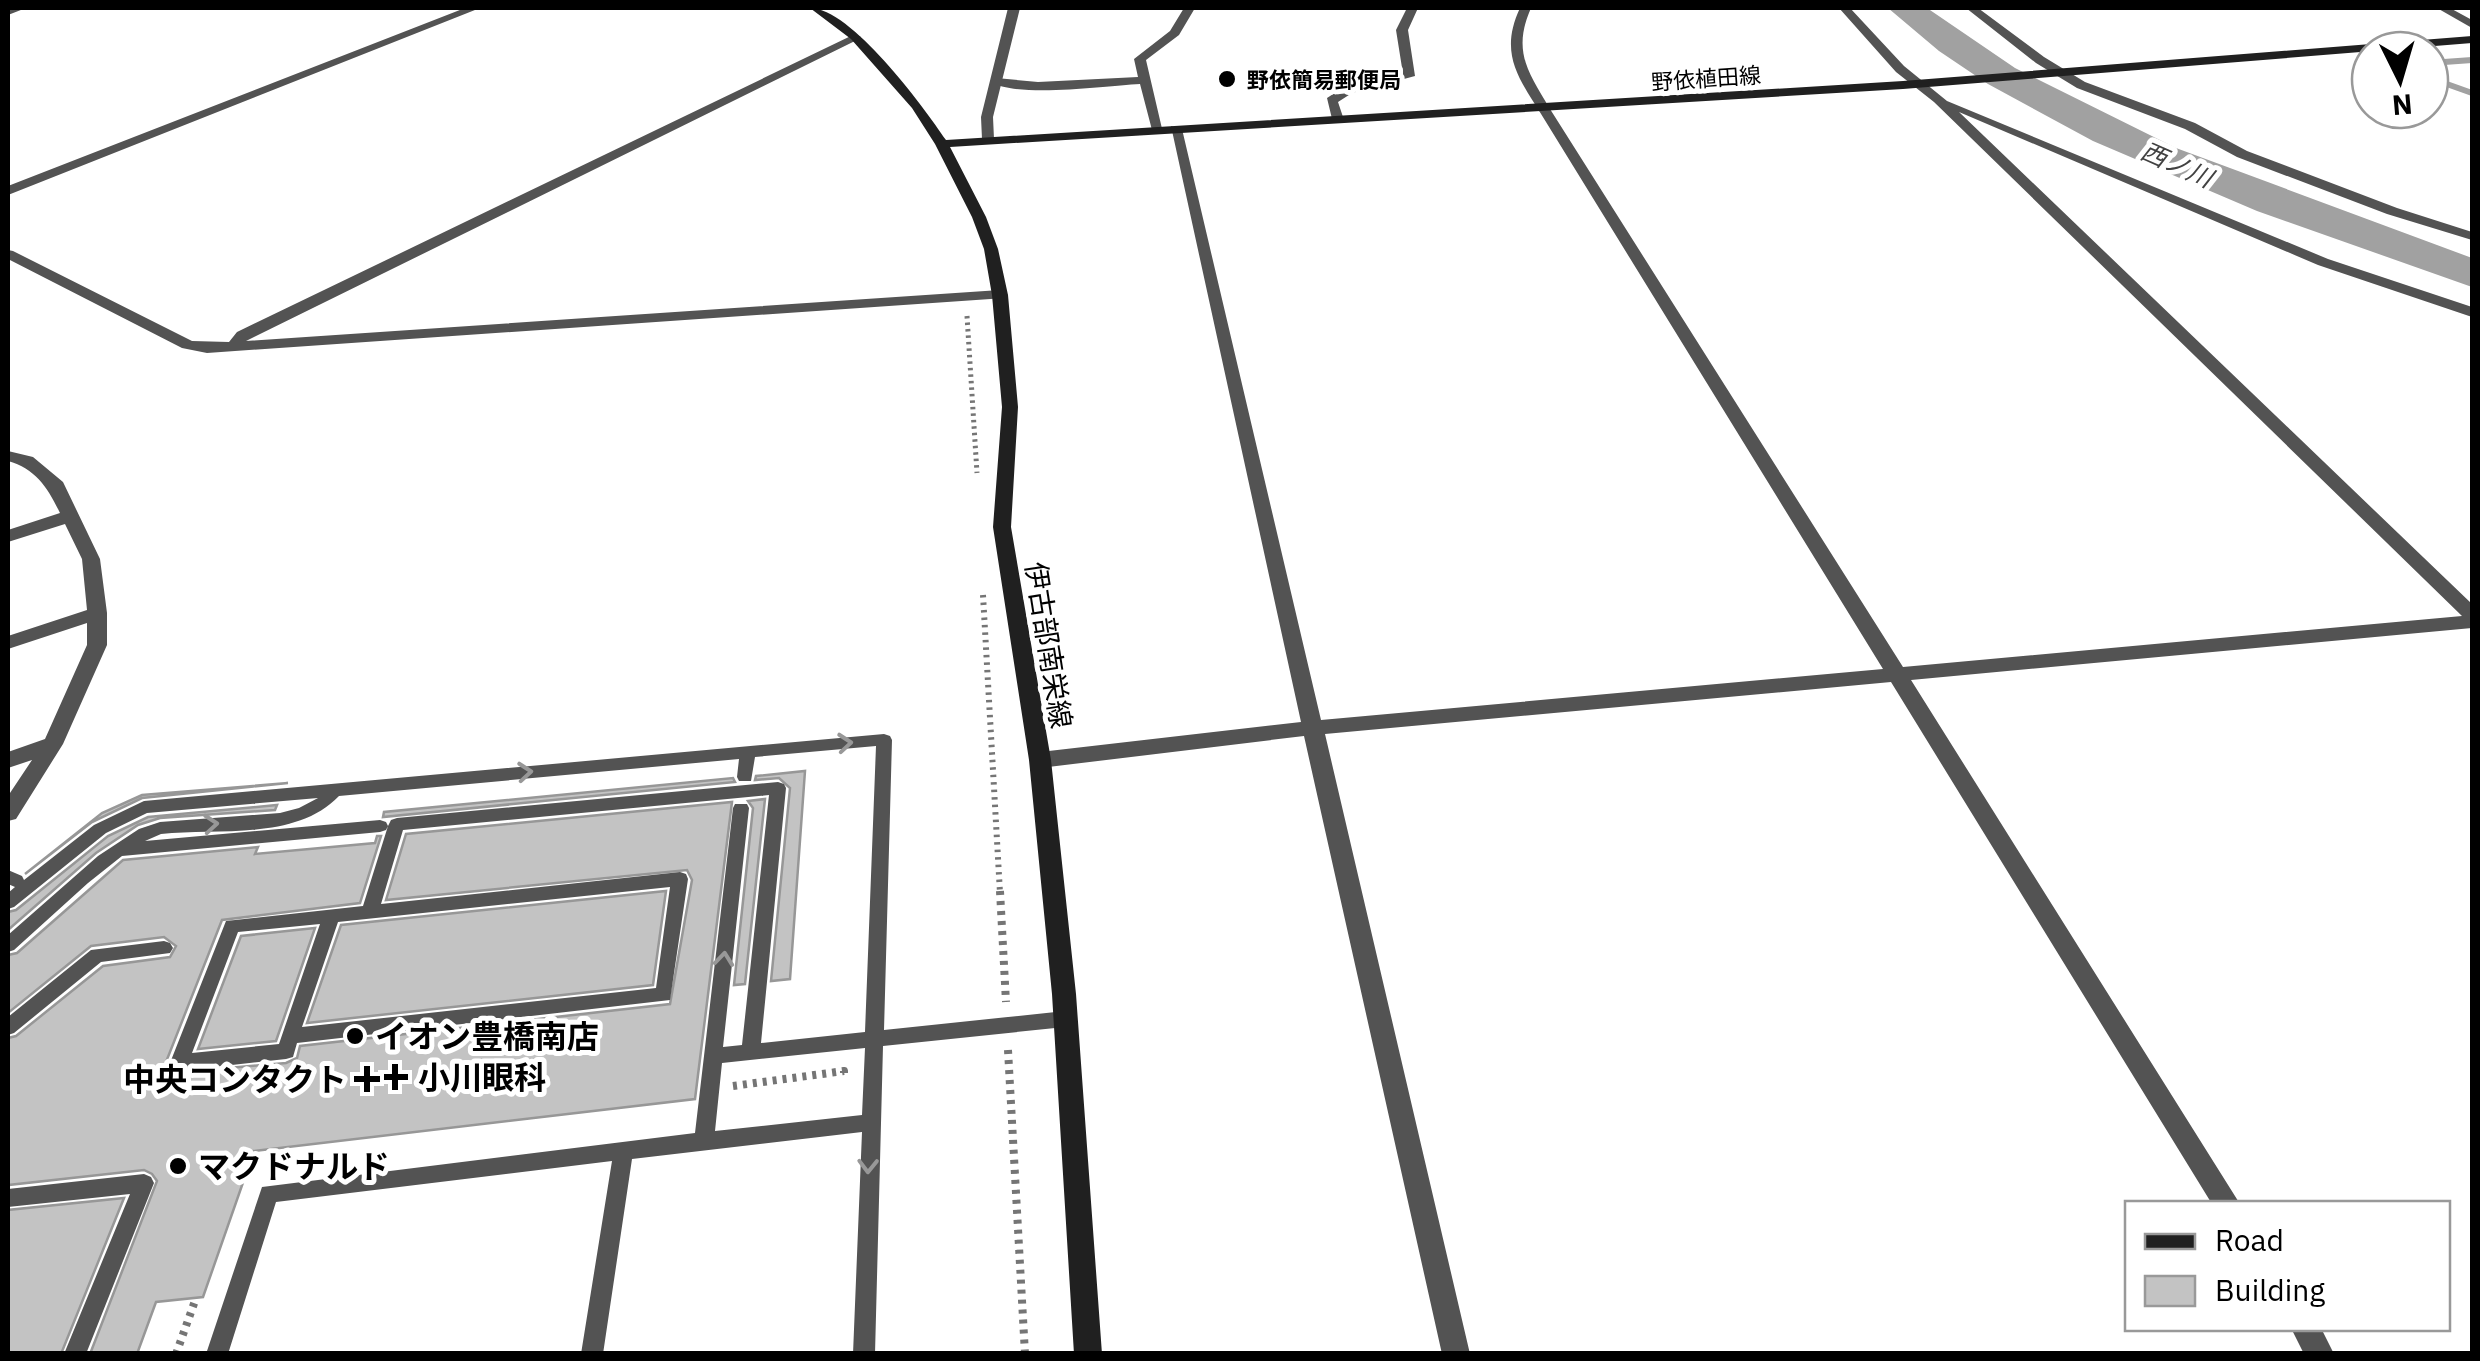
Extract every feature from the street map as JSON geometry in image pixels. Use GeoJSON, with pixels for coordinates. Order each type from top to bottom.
{"type":"FeatureCollection","features":[{"type":"Feature","properties":{"kind":"main road","name":"伊古部南栄線"},"geometry":{"type":"LineString","coordinates":[[815,8],[854,36],[918,106],[942,144],[991,250],[1000,295],[1010,407],[1002,527],[1040,760],[1065,1019],[1088,1354]]}},
{"type":"Feature","properties":{"kind":"main road","name":"野依植田線"},"geometry":{"type":"LineString","coordinates":[[942,144],[1903,85],[2472,40]]}},
{"type":"Feature","properties":{"kind":"street"},"geometry":{"type":"LineString","coordinates":[[8,12],[20,8]]}},
{"type":"Feature","properties":{"kind":"street"},"geometry":{"type":"LineString","coordinates":[[8,191],[474,8]]}},
{"type":"Feature","properties":{"kind":"street"},"geometry":{"type":"LineString","coordinates":[[988,139],[987,117],[1014,8]]}},
{"type":"Feature","properties":{"kind":"street"},"geometry":{"type":"LineString","coordinates":[[1190,8],[1176,33],[1140,58],[1145,80],[1167,130],[1313,728],[1456,1354]]}},
{"type":"Feature","properties":{"kind":"street"},"geometry":{"type":"LineString","coordinates":[[1338,120],[1331,101],[1348,90],[1408,76],[1402,30],[1412,8]]}},
{"type":"Feature","properties":{"kind":"street"},"geometry":{"type":"LineString","coordinates":[[1525,8],[1514,44],[1520,74],[2225,1201]]}},
{"type":"Feature","properties":{"kind":"street"},"geometry":{"type":"LineString","coordinates":[[1844,8],[1900,69],[1938,99],[2472,618]]}},
{"type":"Feature","properties":{"kind":"street"},"geometry":{"type":"LineString","coordinates":[[1972,8],[2040,60],[2081,85],[2190,126],[2242,154],[2472,236]]}},
{"type":"Feature","properties":{"kind":"street"},"geometry":{"type":"LineString","coordinates":[[2443,8],[2472,25]]}},
{"type":"Feature","properties":{"kind":"street"},"geometry":{"type":"LineString","coordinates":[[234,346],[242,335],[854,36]]}},
{"type":"Feature","properties":{"kind":"street"},"geometry":{"type":"LineString","coordinates":[[996,82],[1038,86],[1145,80]]}},
{"type":"Feature","properties":{"kind":"street"},"geometry":{"type":"LineString","coordinates":[[1938,99],[2324,262],[2472,312]]}},
{"type":"Feature","properties":{"kind":"street"},"geometry":{"type":"LineString","coordinates":[[8,254],[188,344],[234,346],[1000,295]]}},
{"type":"Feature","properties":{"kind":"street"},"geometry":{"type":"LineString","coordinates":[[8,456],[27,461],[54,482],[91,559],[97,613],[96,644],[52,744],[8,813]]}},
{"type":"Feature","properties":{"kind":"street"},"geometry":{"type":"LineString","coordinates":[[8,536],[70,516]]}},
{"type":"Feature","properties":{"kind":"street"},"geometry":{"type":"LineString","coordinates":[[8,643],[97,613]]}},
{"type":"Feature","properties":{"kind":"street"},"geometry":{"type":"LineString","coordinates":[[1040,760],[1313,728],[1898,677],[2472,618]]}},
{"type":"Feature","properties":{"kind":"street"},"geometry":{"type":"LineString","coordinates":[[8,760],[52,744]]}},
{"type":"Feature","properties":{"kind":"street"},"geometry":{"type":"LineString","coordinates":[[2307,1331],[2320,1354]]}},
{"type":"Feature","properties":{"kind":"lane"},"geometry":{"type":"LineString","coordinates":[[8,902],[100,829],[144,807],[884,740],[864,1354]]}},
{"type":"Feature","properties":{"kind":"lane"},"geometry":{"type":"LineString","coordinates":[[745,776],[748,752]]}},
{"type":"Feature","properties":{"kind":"lane"},"geometry":{"type":"LineString","coordinates":[[370,912],[397,824],[778,788],[751,1052]]}},
{"type":"Feature","properties":{"kind":"lane"},"geometry":{"type":"LineString","coordinates":[[8,945],[47,900],[146,832],[294,816],[318,810],[336,790]]}},
{"type":"Feature","properties":{"kind":"lane"},"geometry":{"type":"LineString","coordinates":[[704,1141],[741,808]]}},
{"type":"Feature","properties":{"kind":"lane"},"geometry":{"type":"LineString","coordinates":[[120,850],[380,826]]}},
{"type":"Feature","properties":{"kind":"lane"},"geometry":{"type":"LineString","coordinates":[[290,1036],[664,995],[680,879],[232,926],[178,1063],[286,1051],[290,1036],[331,916]]}},
{"type":"Feature","properties":{"kind":"lane"},"geometry":{"type":"LineString","coordinates":[[8,1027],[96,955],[164,948]]}},
{"type":"Feature","properties":{"kind":"lane"},"geometry":{"type":"LineString","coordinates":[[713,1056],[1065,1019]]}},
{"type":"Feature","properties":{"kind":"lane"},"geometry":{"type":"LineString","coordinates":[[217,1354],[269,1194],[869,1123]]}},
{"type":"Feature","properties":{"kind":"lane"},"geometry":{"type":"LineString","coordinates":[[592,1354],[624,1152]]}},
{"type":"Feature","properties":{"kind":"lane"},"geometry":{"type":"LineString","coordinates":[[8,1198],[144,1182],[75,1354]]}},
{"type":"Feature","properties":{"kind":"path"},"geometry":{"type":"LineString","coordinates":[[966,305],[977,480]]}},
{"type":"Feature","properties":{"kind":"path"},"geometry":{"type":"LineString","coordinates":[[982,577],[1025,1354]]}},
{"type":"Feature","properties":{"kind":"path"},"geometry":{"type":"LineString","coordinates":[[176,1354],[196,1298]]}},
{"type":"Feature","properties":{"kind":"building"},"geometry":{"type":"Polygon","coordinates":[[[805,771],[790,979],[771,981],[790,788],[779,778],[755,780],[756,776],[805,771]]]}},
{"type":"Feature","properties":{"kind":"building"},"geometry":{"type":"Polygon","coordinates":[[[733,778],[735,782],[383,817],[384,812],[733,778]]]}},
{"type":"Feature","properties":{"kind":"building"},"geometry":{"type":"Polygon","coordinates":[[[288,783],[142,798],[92,822],[25,874],[102,813],[142,795],[288,783]]]}},
{"type":"Feature","properties":{"kind":"building"},"geometry":{"type":"Polygon","coordinates":[[[765,799],[745,984],[734,985],[753,808],[748,801],[765,799]]]}},
{"type":"Feature","properties":{"kind":"building"},"geometry":{"type":"Polygon","coordinates":[[[732,802],[695,1099],[254,1151],[203,1297],[156,1302],[137,1354],[90,1354],[157,1181],[144,1170],[8,1185],[8,1038],[16,1036],[103,966],[170,957],[176,946],[164,937],[91,946],[8,1013],[8,955],[17,953],[123,860],[258,847],[255,854],[375,843],[377,836],[381,836],[360,903],[222,920],[166,1062],[171,1073],[286,1063],[297,1058],[300,1046],[670,1004],[692,880],[687,870],[386,900],[406,834],[732,802]]]}},
{"type":"Feature","properties":{"kind":"building"},"geometry":{"type":"Polygon","coordinates":[[[277,805],[275,810],[160,818],[138,825],[96,853],[8,930],[8,912],[16,910],[108,836],[148,817],[277,805]]]}},
{"type":"Feature","properties":{"kind":"building"},"geometry":{"type":"Polygon","coordinates":[[[666,891],[653,985],[307,1023],[341,925],[666,891]]]}},
{"type":"Feature","properties":{"kind":"building"},"geometry":{"type":"Polygon","coordinates":[[[315,928],[276,1041],[198,1049],[241,936],[315,928]]]}},
{"type":"Feature","properties":{"kind":"building"},"geometry":{"type":"Polygon","coordinates":[[[124,1198],[61,1354],[8,1354],[8,1210],[124,1198]]]}},
{"type":"Feature","properties":{"kind":"waterway","name":"西ノ川"},"geometry":{"type":"LineString","coordinates":[[1905,8],[2001,76],[2107,132],[2273,202],[2472,273]]}},
{"type":"Feature","properties":{"kind":"waterway"},"geometry":{"type":"LineString","coordinates":[[2450,62],[2472,60]]}},
{"type":"Feature","properties":{"kind":"waterway"},"geometry":{"type":"LineString","coordinates":[[2450,85],[2472,93]]}},
{"type":"Feature","properties":{"kind":"place","name":"野依簡易郵便局"},"geometry":{"type":"Point","coordinates":[1227,79]}},
{"type":"Feature","properties":{"kind":"place","name":"イオン豊橋南店"},"geometry":{"type":"Point","coordinates":[355,1036]}},
{"type":"Feature","properties":{"kind":"place","name":"小川眼科"},"geometry":{"type":"Point","coordinates":[395,1077]}},
{"type":"Feature","properties":{"kind":"place","name":"中央コンタクト"},"geometry":{"type":"Point","coordinates":[367,1079]}},
{"type":"Feature","properties":{"kind":"place","name":"マクドナルド"},"geometry":{"type":"Point","coordinates":[178,1166]}}]}
